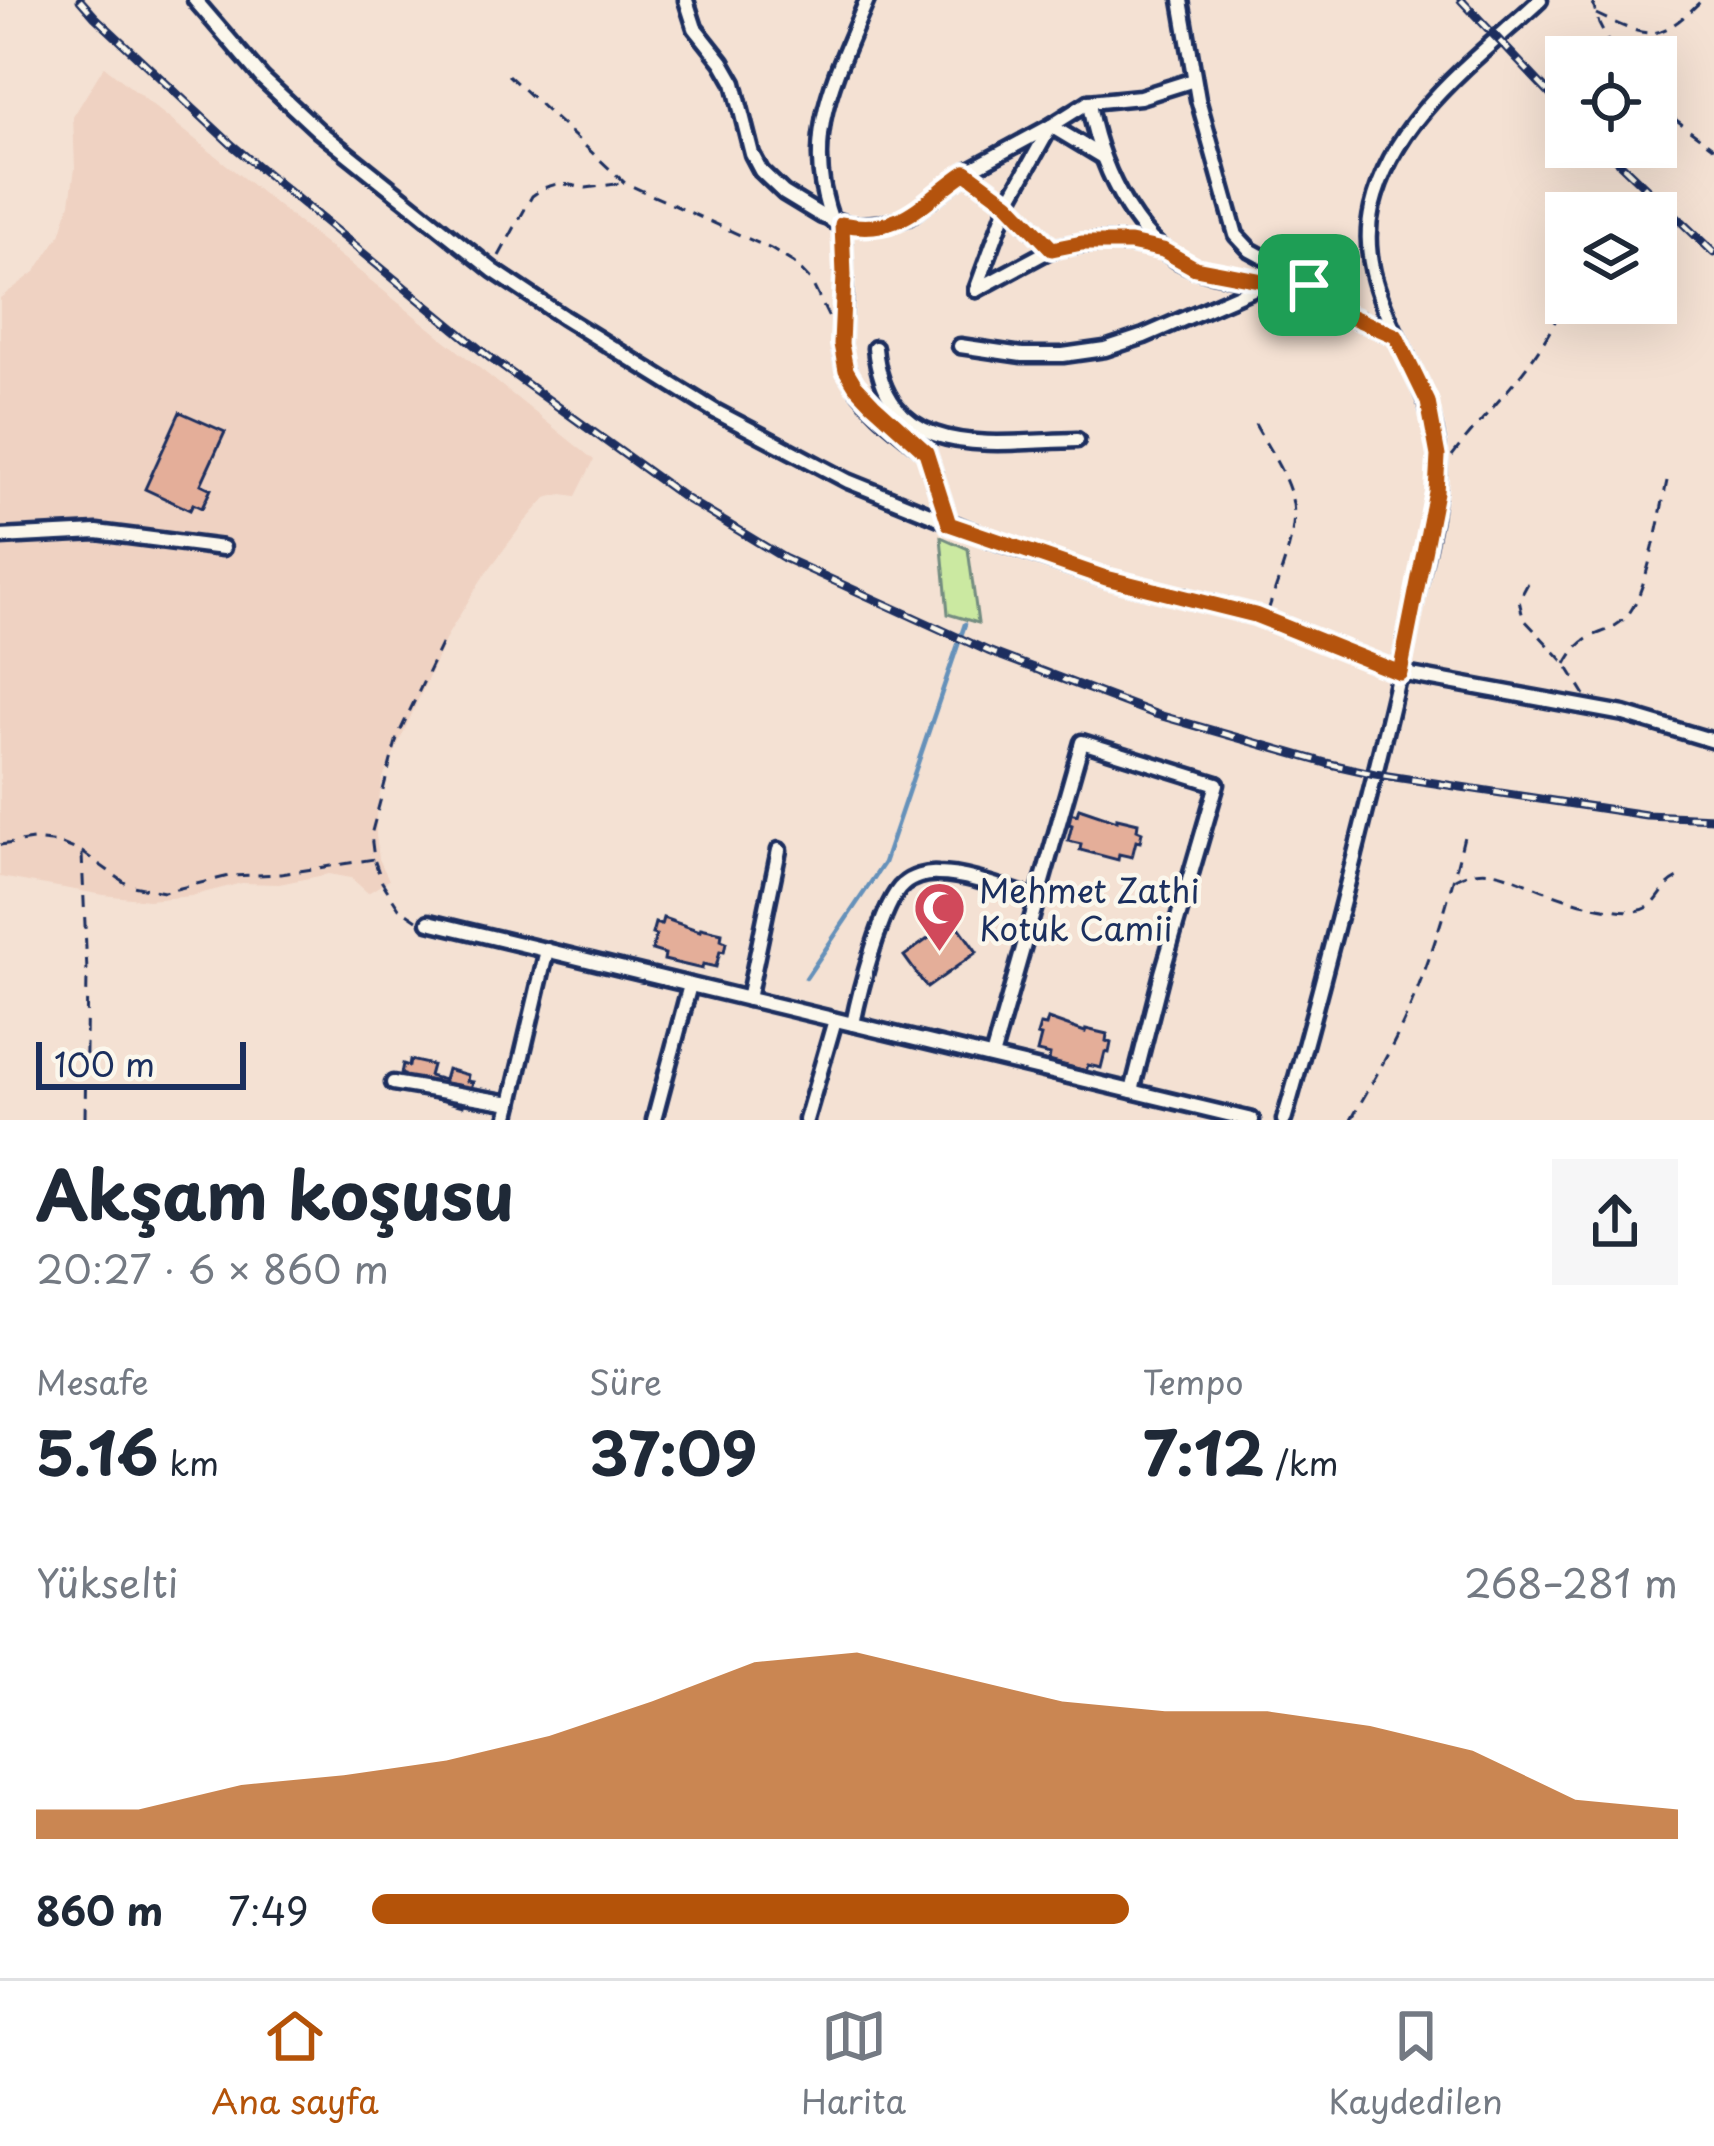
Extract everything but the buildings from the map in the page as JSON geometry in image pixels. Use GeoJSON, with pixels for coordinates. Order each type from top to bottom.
{"type":"FeatureCollection","features":[{"type":"Feature","properties":{"kind":"street"},"geometry":{"type":"LineString","coordinates":[[195,0],[291,106],[494,272],[756,434],[848,481],[949,524],[1106,578],[1266,620],[1400,673],[1591,707],[1714,741]]}},
{"type":"Feature","properties":{"kind":"street"},"geometry":{"type":"LineString","coordinates":[[686,0],[695,28],[734,82],[749,144],[761,171],[784,193],[837,222],[864,226],[899,220],[966,172],[1089,102],[1140,97],[1193,80]]}},
{"type":"Feature","properties":{"kind":"street"},"geometry":{"type":"LineString","coordinates":[[867,0],[821,120],[819,172],[837,222],[844,275],[841,344],[855,385],[926,452]]}},
{"type":"Feature","properties":{"kind":"street"},"geometry":{"type":"LineString","coordinates":[[1165,0],[1182,6],[1193,80],[1236,235],[1250,250],[1309,285],[1343,313],[1396,336]]}},
{"type":"Feature","properties":{"kind":"street"},"geometry":{"type":"LineString","coordinates":[[1284,1120],[1317,1009],[1400,673],[1437,474],[1428,402],[1378,286],[1370,248],[1370,215],[1381,179],[1401,141],[1430,103],[1540,0]]}},
{"type":"Feature","properties":{"kind":"street"},"geometry":{"type":"LineString","coordinates":[[1089,102],[1101,156],[1121,197],[1163,250]]}},
{"type":"Feature","properties":{"kind":"street"},"geometry":{"type":"LineString","coordinates":[[1052,126],[1008,203],[976,290],[1052,249],[1114,242],[1163,250],[1195,268],[1309,285]]}},
{"type":"Feature","properties":{"kind":"street"},"geometry":{"type":"LineString","coordinates":[[1052,126],[1101,156]]}},
{"type":"Feature","properties":{"kind":"street"},"geometry":{"type":"LineString","coordinates":[[966,172],[1008,203],[1052,249]]}},
{"type":"Feature","properties":{"kind":"street"},"geometry":{"type":"LineString","coordinates":[[960,346],[1022,355],[1105,349],[1269,282]]}},
{"type":"Feature","properties":{"kind":"street"},"geometry":{"type":"LineString","coordinates":[[875,349],[885,390],[919,430],[965,442],[1078,440]]}},
{"type":"Feature","properties":{"kind":"street"},"geometry":{"type":"LineString","coordinates":[[919,430],[949,524]]}},
{"type":"Feature","properties":{"kind":"street"},"geometry":{"type":"LineString","coordinates":[[0,537],[97,532],[223,548]]}},
{"type":"Feature","properties":{"kind":"street"},"geometry":{"type":"LineString","coordinates":[[992,1058],[1082,742],[1216,784],[1132,1091]]}},
{"type":"Feature","properties":{"kind":"street"},"geometry":{"type":"LineString","coordinates":[[748,999],[779,850]]}},
{"type":"Feature","properties":{"kind":"street"},"geometry":{"type":"LineString","coordinates":[[853,1024],[884,921],[898,888],[905,883],[921,875],[942,874],[1037,898]]}},
{"type":"Feature","properties":{"kind":"street"},"geometry":{"type":"LineString","coordinates":[[429,922],[1252,1120]]}},
{"type":"Feature","properties":{"kind":"street"},"geometry":{"type":"LineString","coordinates":[[507,1120],[547,950]]}},
{"type":"Feature","properties":{"kind":"street"},"geometry":{"type":"LineString","coordinates":[[654,1120],[690,985]]}},
{"type":"Feature","properties":{"kind":"street"},"geometry":{"type":"LineString","coordinates":[[806,1120],[835,1019]]}},
{"type":"Feature","properties":{"kind":"street"},"geometry":{"type":"LineString","coordinates":[[393,1083],[511,1103]]}},
{"type":"Feature","properties":{"kind":"path"},"geometry":{"type":"LineString","coordinates":[[1592,0],[1606,36]]}},
{"type":"Feature","properties":{"kind":"path"},"geometry":{"type":"LineString","coordinates":[[1596,14],[1633,31],[1655,34],[1672,28],[1702,0]]}},
{"type":"Feature","properties":{"kind":"path"},"geometry":{"type":"LineString","coordinates":[[508,75],[625,182],[794,263],[817,291],[841,344]]}},
{"type":"Feature","properties":{"kind":"path"},"geometry":{"type":"LineString","coordinates":[[1677,121],[1714,148]]}},
{"type":"Feature","properties":{"kind":"path"},"geometry":{"type":"LineString","coordinates":[[498,257],[532,196],[543,188],[560,183],[600,188],[625,182]]}},
{"type":"Feature","properties":{"kind":"path"},"geometry":{"type":"LineString","coordinates":[[1437,474],[1538,351],[1554,324]]}},
{"type":"Feature","properties":{"kind":"path"},"geometry":{"type":"LineString","coordinates":[[1255,424],[1294,509],[1266,620]]}},
{"type":"Feature","properties":{"kind":"path"},"geometry":{"type":"LineString","coordinates":[[1566,664],[1582,641],[1618,623],[1632,610],[1667,481]]}},
{"type":"Feature","properties":{"kind":"path"},"geometry":{"type":"LineString","coordinates":[[1528,583],[1519,600],[1522,618],[1566,664],[1591,707]]}},
{"type":"Feature","properties":{"kind":"path"},"geometry":{"type":"LineString","coordinates":[[429,922],[399,908],[382,882],[370,835],[398,739],[443,640]]}},
{"type":"Feature","properties":{"kind":"path"},"geometry":{"type":"LineString","coordinates":[[1351,1120],[1408,1011],[1435,943],[1466,832]]}},
{"type":"Feature","properties":{"kind":"path"},"geometry":{"type":"LineString","coordinates":[[0,845],[46,841],[82,852],[139,890],[164,892],[229,876],[281,874],[374,859]]}},
{"type":"Feature","properties":{"kind":"path"},"geometry":{"type":"LineString","coordinates":[[82,852],[86,1120]]}},
{"type":"Feature","properties":{"kind":"path"},"geometry":{"type":"LineString","coordinates":[[1454,880],[1471,872],[1499,872],[1566,898],[1637,911],[1653,904],[1670,880],[1685,876]]}},
{"type":"Feature","properties":{"kind":"shaded area"},"geometry":{"type":"Polygon","coordinates":[[[104,66],[594,460],[576,496],[546,498],[523,524],[447,636],[383,778],[376,836],[379,859],[389,880],[368,893],[351,878],[329,874],[148,900],[0,877],[0,298],[35,272],[60,235],[75,168],[73,117],[104,66]]]}},
{"type":"Feature","properties":{"kind":"green space"},"geometry":{"type":"Polygon","coordinates":[[[941,537],[968,549],[978,623],[948,614],[941,537]]]}},
{"type":"Feature","properties":{"kind":"waterway"},"geometry":{"type":"LineString","coordinates":[[806,978],[884,863],[965,624]]}},
{"type":"Feature","properties":{"kind":"railway"},"geometry":{"type":"LineString","coordinates":[[80,0],[232,145],[489,357],[685,498],[784,558],[988,651],[1155,714],[1326,763],[1646,815],[1714,818]]}},
{"type":"Feature","properties":{"kind":"railway"},"geometry":{"type":"LineString","coordinates":[[1461,0],[1545,89]]}},
{"type":"Feature","properties":{"kind":"railway"},"geometry":{"type":"LineString","coordinates":[[1625,168],[1714,253]]}},
{"type":"Feature","properties":{"kind":"place","name":"Mehmet Zathi Kotuk Camii"},"geometry":{"type":"Point","coordinates":[940,954]}},
{"type":"Feature","properties":{"kind":"route"},"geometry":{"type":"LineString","coordinates":[[966,172],[1008,203],[1052,249],[1082,243],[1130,243],[1163,250],[1195,268],[1309,285],[1343,313],[1396,336],[1433,420],[1436,492],[1400,673],[1255,615],[1106,578],[949,524],[926,452],[855,385],[842,353],[842,224],[899,220],[966,172]]}}]}
